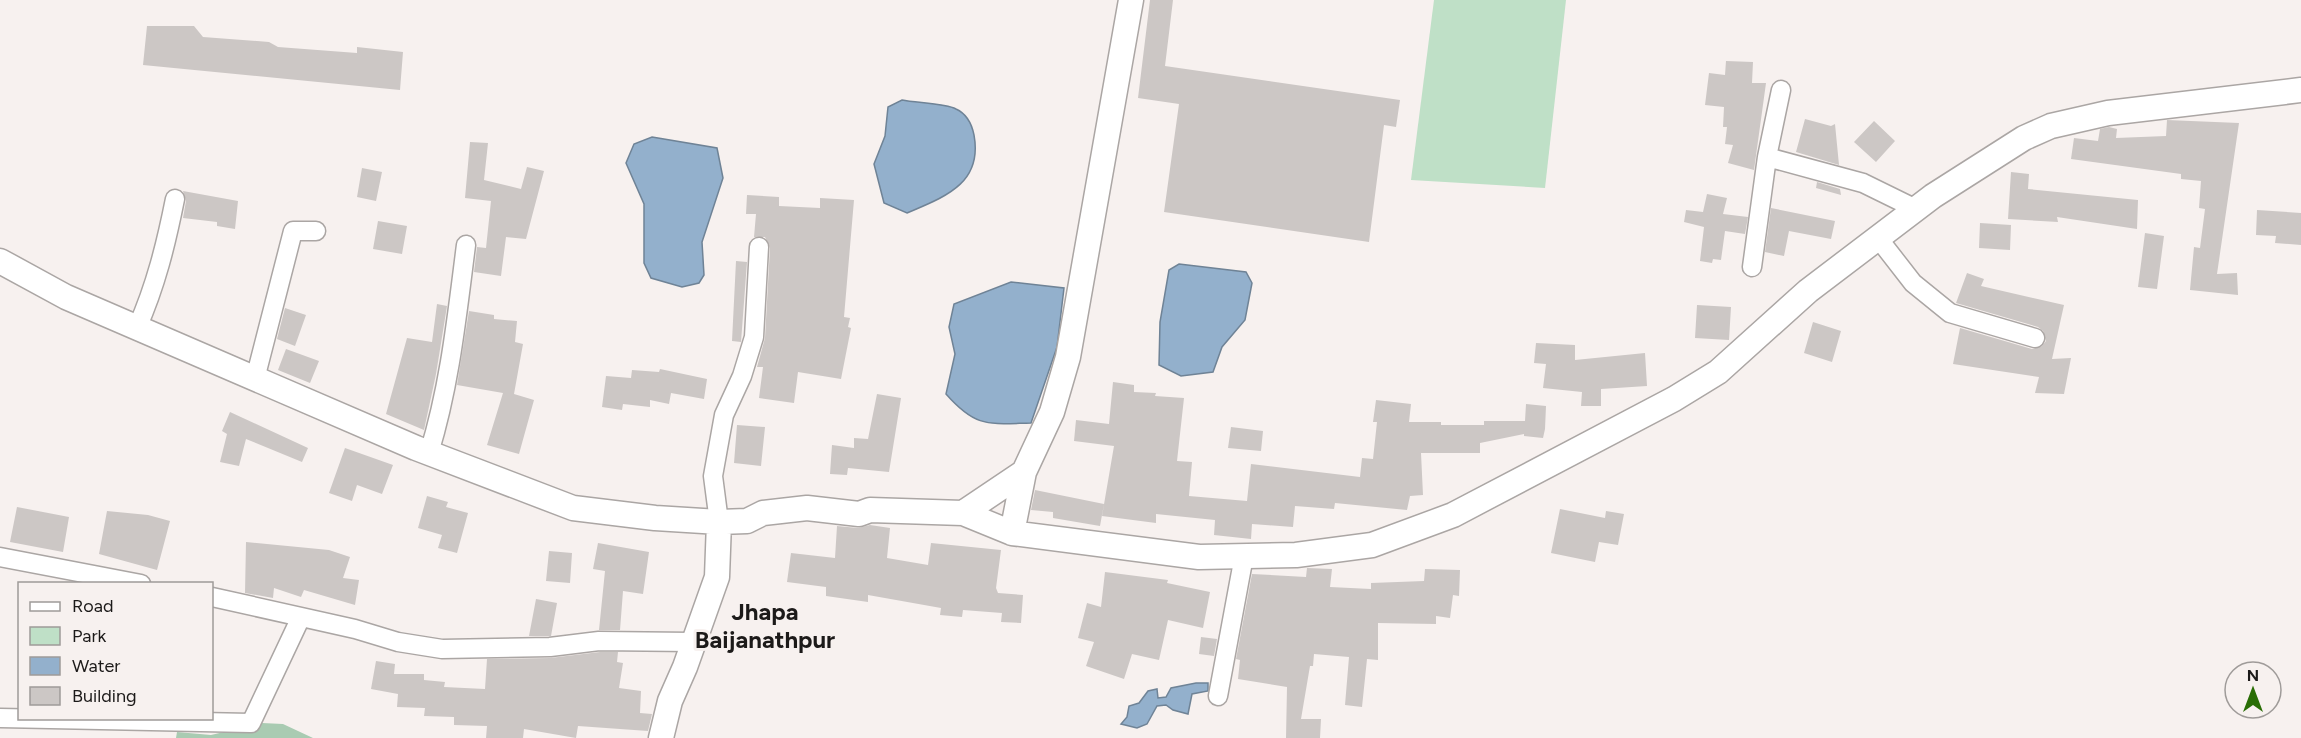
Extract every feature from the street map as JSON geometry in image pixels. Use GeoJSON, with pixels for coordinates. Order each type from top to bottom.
{"type":"FeatureCollection","features":[{"type":"Feature","properties":{"kind":"street"},"geometry":{"type":"LineString","coordinates":[[1012,533],[1024,472],[1052,412],[1068,357],[1131,0]]}},
{"type":"Feature","properties":{"kind":"street"},"geometry":{"type":"LineString","coordinates":[[1752,267],[1767,157],[1781,90]]}},
{"type":"Feature","properties":{"kind":"street"},"geometry":{"type":"LineString","coordinates":[[0,261],[66,297],[255,379],[429,453],[573,508],[655,518],[719,522],[747,520],[764,513],[807,508],[859,514],[870,510],[963,513],[1012,533],[1199,556],[1296,555],[1372,545],[1453,515],[1674,399],[1718,372],[1808,291],[1916,209],[2024,138],[2051,126],[2167,105],[2301,90]]}},
{"type":"Feature","properties":{"kind":"street"},"geometry":{"type":"LineString","coordinates":[[1767,157],[1863,183],[1916,209]]}},
{"type":"Feature","properties":{"kind":"street"},"geometry":{"type":"LineString","coordinates":[[137,327],[156,282],[175,199]]}},
{"type":"Feature","properties":{"kind":"street"},"geometry":{"type":"LineString","coordinates":[[255,379],[293,231],[315,231]]}},
{"type":"Feature","properties":{"kind":"street"},"geometry":{"type":"LineString","coordinates":[[1878,238],[1913,283],[1950,313],[2035,338]]}},
{"type":"Feature","properties":{"kind":"street"},"geometry":{"type":"LineString","coordinates":[[429,453],[442,411],[466,245]]}},
{"type":"Feature","properties":{"kind":"street"},"geometry":{"type":"LineString","coordinates":[[660,738],[670,701],[685,667],[717,577],[719,522],[713,476],[724,415],[742,376],[754,336],[759,247]]}},
{"type":"Feature","properties":{"kind":"street"},"geometry":{"type":"LineString","coordinates":[[963,513],[1024,472]]}},
{"type":"Feature","properties":{"kind":"street"},"geometry":{"type":"LineString","coordinates":[[0,556],[131,582]]}},
{"type":"Feature","properties":{"kind":"street"},"geometry":{"type":"LineString","coordinates":[[1218,696],[1244,556]]}},
{"type":"Feature","properties":{"kind":"street"},"geometry":{"type":"LineString","coordinates":[[213,597],[355,629],[398,642],[442,649],[550,647],[599,641],[692,642]]}},
{"type":"Feature","properties":{"kind":"street"},"geometry":{"type":"LineString","coordinates":[[100,720],[251,723],[301,617]]}},
{"type":"Feature","properties":{"kind":"street"},"geometry":{"type":"LineString","coordinates":[[0,718],[18,718]]}},
{"type":"Feature","properties":{"kind":"green space"},"geometry":{"type":"Polygon","coordinates":[[[1434,0],[1566,0],[1545,188],[1411,180],[1434,0]]]}},
{"type":"Feature","properties":{"kind":"green space"},"geometry":{"type":"Polygon","coordinates":[[[262,723],[283,724],[313,738],[176,738],[177,732],[211,735],[262,723]]]}},
{"type":"Feature","properties":{"kind":"water"},"geometry":{"type":"Polygon","coordinates":[[[902,100],[945,105],[960,111],[972,127],[975,152],[973,166],[958,186],[934,201],[907,213],[884,203],[874,164],[885,136],[888,107],[902,100]]]}},
{"type":"Feature","properties":{"kind":"water"},"geometry":{"type":"Polygon","coordinates":[[[652,137],[717,148],[723,178],[702,242],[704,275],[699,283],[682,287],[651,278],[644,263],[644,204],[626,163],[634,144],[652,137]]]}},
{"type":"Feature","properties":{"kind":"water"},"geometry":{"type":"Polygon","coordinates":[[[1179,264],[1246,272],[1252,283],[1245,320],[1222,347],[1213,372],[1181,376],[1159,365],[1160,322],[1169,270],[1179,264]]]}},
{"type":"Feature","properties":{"kind":"water"},"geometry":{"type":"Polygon","coordinates":[[[1011,282],[1064,288],[1057,347],[1031,423],[984,422],[966,413],[946,394],[955,354],[949,327],[954,304],[1011,282]]]}},
{"type":"Feature","properties":{"kind":"water"},"geometry":{"type":"Polygon","coordinates":[[[1208,683],[1208,691],[1192,694],[1188,714],[1173,710],[1166,705],[1157,706],[1147,724],[1137,728],[1121,724],[1127,717],[1129,706],[1139,703],[1148,691],[1157,689],[1158,698],[1166,697],[1171,688],[1208,683]]]}},
{"type":"Feature","properties":{"kind":"building"},"geometry":{"type":"Polygon","coordinates":[[[1150,0],[1173,0],[1165,66],[1400,100],[1396,127],[1384,125],[1369,242],[1164,212],[1179,104],[1138,98],[1150,0]]]}},
{"type":"Feature","properties":{"kind":"building"},"geometry":{"type":"Polygon","coordinates":[[[147,26],[194,26],[203,37],[269,42],[278,47],[357,53],[357,47],[403,52],[400,90],[143,65],[147,26]]]}},
{"type":"Feature","properties":{"kind":"building"},"geometry":{"type":"Polygon","coordinates":[[[1726,61],[1753,62],[1752,83],[1766,83],[1754,170],[1728,163],[1733,145],[1725,144],[1727,127],[1723,127],[1724,107],[1705,105],[1709,73],[1725,75],[1726,61]]]}},
{"type":"Feature","properties":{"kind":"building"},"geometry":{"type":"Polygon","coordinates":[[[1805,119],[1831,126],[1835,124],[1839,165],[1796,152],[1805,119]]]}},
{"type":"Feature","properties":{"kind":"building"},"geometry":{"type":"Polygon","coordinates":[[[2167,120],[2239,123],[2217,274],[2237,273],[2238,295],[2190,290],[2194,247],[2200,248],[2205,209],[2199,208],[2201,181],[2181,179],[2181,174],[2071,159],[2074,138],[2098,141],[2100,129],[2109,127],[2117,129],[2116,138],[2166,136],[2167,120]]]}},
{"type":"Feature","properties":{"kind":"building"},"geometry":{"type":"Polygon","coordinates":[[[1874,121],[1895,141],[1876,162],[1854,142],[1874,121]]]}},
{"type":"Feature","properties":{"kind":"building"},"geometry":{"type":"Polygon","coordinates":[[[470,142],[488,143],[484,180],[521,189],[527,167],[544,171],[526,239],[506,237],[501,276],[474,272],[477,247],[486,248],[491,201],[465,198],[470,142]]]}},
{"type":"Feature","properties":{"kind":"building"},"geometry":{"type":"Polygon","coordinates":[[[362,168],[382,172],[376,201],[357,197],[362,168]]]}},
{"type":"Feature","properties":{"kind":"building"},"geometry":{"type":"Polygon","coordinates":[[[2011,172],[2029,174],[2028,189],[2138,200],[2137,229],[2057,217],[2058,222],[2008,219],[2011,172]]]}},
{"type":"Feature","properties":{"kind":"building"},"geometry":{"type":"Polygon","coordinates":[[[1817,182],[1840,189],[1841,195],[1816,188],[1817,182]]]}},
{"type":"Feature","properties":{"kind":"building"},"geometry":{"type":"Polygon","coordinates":[[[183,191],[238,201],[235,229],[217,226],[217,222],[183,218],[186,201],[183,191]]]}},
{"type":"Feature","properties":{"kind":"building"},"geometry":{"type":"Polygon","coordinates":[[[1707,194],[1727,198],[1723,214],[1748,217],[1745,234],[1725,231],[1721,260],[1713,259],[1712,263],[1700,261],[1704,227],[1684,222],[1686,210],[1703,212],[1707,194]]]}},
{"type":"Feature","properties":{"kind":"building"},"geometry":{"type":"Polygon","coordinates":[[[747,195],[779,197],[779,206],[820,208],[820,198],[854,200],[844,317],[850,318],[848,327],[851,328],[841,379],[798,372],[794,403],[759,398],[763,367],[757,367],[765,338],[770,248],[765,237],[754,237],[756,214],[746,214],[747,195]]]}},
{"type":"Feature","properties":{"kind":"building"},"geometry":{"type":"Polygon","coordinates":[[[1771,208],[1835,221],[1831,239],[1789,231],[1784,256],[1765,252],[1771,208]]]}},
{"type":"Feature","properties":{"kind":"building"},"geometry":{"type":"Polygon","coordinates":[[[2257,210],[2301,213],[2301,245],[2275,243],[2276,236],[2256,235],[2257,210]]]}},
{"type":"Feature","properties":{"kind":"building"},"geometry":{"type":"Polygon","coordinates":[[[378,221],[407,226],[402,254],[373,249],[378,221]]]}},
{"type":"Feature","properties":{"kind":"building"},"geometry":{"type":"Polygon","coordinates":[[[1980,223],[2011,225],[2010,250],[1979,248],[1980,223]]]}},
{"type":"Feature","properties":{"kind":"building"},"geometry":{"type":"Polygon","coordinates":[[[2145,233],[2164,236],[2157,289],[2138,287],[2145,233]]]}},
{"type":"Feature","properties":{"kind":"building"},"geometry":{"type":"Polygon","coordinates":[[[736,261],[747,262],[741,342],[732,341],[736,261]]]}},
{"type":"Feature","properties":{"kind":"building"},"geometry":{"type":"Polygon","coordinates":[[[1967,273],[1984,279],[1981,286],[2064,305],[2052,359],[2071,358],[2064,394],[2035,393],[2039,377],[1953,364],[1960,328],[2032,349],[2042,346],[2046,341],[2043,331],[2038,327],[1956,303],[1967,273]]]}},
{"type":"Feature","properties":{"kind":"building"},"geometry":{"type":"Polygon","coordinates":[[[437,304],[447,306],[424,430],[386,414],[407,338],[432,342],[437,304]]]}},
{"type":"Feature","properties":{"kind":"building"},"geometry":{"type":"Polygon","coordinates":[[[1697,305],[1731,307],[1729,340],[1695,338],[1697,305]]]}},
{"type":"Feature","properties":{"kind":"building"},"geometry":{"type":"Polygon","coordinates":[[[285,308],[306,315],[295,346],[277,339],[285,308]]]}},
{"type":"Feature","properties":{"kind":"building"},"geometry":{"type":"Polygon","coordinates":[[[469,311],[494,315],[494,319],[517,321],[515,342],[523,344],[514,394],[534,400],[519,454],[487,445],[503,393],[457,385],[469,311]]]}},
{"type":"Feature","properties":{"kind":"building"},"geometry":{"type":"Polygon","coordinates":[[[1813,322],[1841,331],[1832,362],[1804,353],[1813,322]]]}},
{"type":"Feature","properties":{"kind":"building"},"geometry":{"type":"Polygon","coordinates":[[[1536,343],[1575,345],[1575,360],[1645,353],[1647,386],[1601,389],[1601,406],[1581,406],[1582,392],[1543,388],[1546,364],[1534,363],[1536,343]]]}},
{"type":"Feature","properties":{"kind":"building"},"geometry":{"type":"Polygon","coordinates":[[[286,349],[319,361],[310,383],[278,370],[286,349]]]}},
{"type":"Feature","properties":{"kind":"building"},"geometry":{"type":"Polygon","coordinates":[[[660,369],[707,379],[704,399],[671,393],[669,404],[650,400],[650,407],[623,404],[622,410],[602,407],[606,376],[631,378],[632,370],[659,372],[660,369]]]}},
{"type":"Feature","properties":{"kind":"building"},"geometry":{"type":"Polygon","coordinates":[[[1113,382],[1134,385],[1134,392],[1184,398],[1177,461],[1192,462],[1189,496],[1247,501],[1251,464],[1360,477],[1362,458],[1373,459],[1377,422],[1373,422],[1376,400],[1411,404],[1409,422],[1441,422],[1441,425],[1484,425],[1484,421],[1525,421],[1526,404],[1546,406],[1545,429],[1543,438],[1524,436],[1524,434],[1480,443],[1480,453],[1421,453],[1423,495],[1410,496],[1407,510],[1335,503],[1334,509],[1295,506],[1293,527],[1252,524],[1251,539],[1214,535],[1215,520],[1156,514],[1156,523],[1102,516],[1114,446],[1074,441],[1076,420],[1109,424],[1113,382]]]}},
{"type":"Feature","properties":{"kind":"building"},"geometry":{"type":"Polygon","coordinates":[[[877,394],[901,398],[889,472],[848,468],[847,475],[830,474],[832,445],[854,448],[854,438],[868,439],[877,394]]]}},
{"type":"Feature","properties":{"kind":"building"},"geometry":{"type":"Polygon","coordinates":[[[230,412],[308,448],[302,462],[246,439],[239,466],[220,462],[227,434],[222,431],[230,412]]]}},
{"type":"Feature","properties":{"kind":"building"},"geometry":{"type":"Polygon","coordinates":[[[737,425],[765,427],[761,466],[734,463],[737,425]]]}},
{"type":"Feature","properties":{"kind":"building"},"geometry":{"type":"Polygon","coordinates":[[[1231,427],[1263,431],[1261,451],[1228,448],[1231,427]]]}},
{"type":"Feature","properties":{"kind":"building"},"geometry":{"type":"Polygon","coordinates":[[[345,448],[393,465],[382,494],[357,485],[352,501],[329,493],[345,448]]]}},
{"type":"Feature","properties":{"kind":"building"},"geometry":{"type":"Polygon","coordinates":[[[1035,490],[1104,504],[1100,526],[1053,518],[1053,512],[1031,510],[1035,490]]]}},
{"type":"Feature","properties":{"kind":"building"},"geometry":{"type":"Polygon","coordinates":[[[427,496],[448,502],[446,507],[468,513],[457,553],[438,548],[442,535],[418,528],[427,496]]]}},
{"type":"Feature","properties":{"kind":"building"},"geometry":{"type":"Polygon","coordinates":[[[17,507],[69,517],[63,552],[10,542],[17,507]]]}},
{"type":"Feature","properties":{"kind":"building"},"geometry":{"type":"Polygon","coordinates":[[[1560,509],[1605,518],[1606,511],[1624,514],[1618,545],[1599,542],[1595,562],[1551,553],[1560,509]]]}},
{"type":"Feature","properties":{"kind":"building"},"geometry":{"type":"Polygon","coordinates":[[[107,511],[148,515],[170,521],[157,570],[99,554],[107,511]]]}},
{"type":"Feature","properties":{"kind":"building"},"geometry":{"type":"Polygon","coordinates":[[[870,525],[890,528],[887,558],[928,565],[931,543],[1001,550],[996,588],[998,593],[1023,595],[1021,623],[1001,622],[1002,613],[963,610],[962,617],[940,615],[941,608],[868,595],[868,602],[826,596],[826,587],[787,582],[791,553],[835,558],[837,526],[858,528],[870,525]]]}},
{"type":"Feature","properties":{"kind":"building"},"geometry":{"type":"Polygon","coordinates":[[[246,542],[329,550],[350,557],[343,578],[359,580],[355,605],[304,590],[301,597],[274,588],[273,598],[245,593],[246,542]]]}},
{"type":"Feature","properties":{"kind":"building"},"geometry":{"type":"Polygon","coordinates":[[[598,543],[649,552],[643,594],[623,591],[620,630],[599,630],[605,571],[593,569],[598,543]]]}},
{"type":"Feature","properties":{"kind":"building"},"geometry":{"type":"Polygon","coordinates":[[[549,551],[572,553],[570,583],[546,581],[549,551]]]}},
{"type":"Feature","properties":{"kind":"building"},"geometry":{"type":"Polygon","coordinates":[[[1307,568],[1332,569],[1330,587],[1371,589],[1371,583],[1424,581],[1425,569],[1460,570],[1459,596],[1453,595],[1450,618],[1436,616],[1436,624],[1378,623],[1378,660],[1367,659],[1362,707],[1345,705],[1349,657],[1314,654],[1301,719],[1321,719],[1320,738],[1286,738],[1287,687],[1238,679],[1240,660],[1236,659],[1252,574],[1306,577],[1307,568]]]}},
{"type":"Feature","properties":{"kind":"building"},"geometry":{"type":"Polygon","coordinates":[[[1105,572],[1168,580],[1167,583],[1210,592],[1203,628],[1168,620],[1159,660],[1132,654],[1124,679],[1086,666],[1094,642],[1078,638],[1087,603],[1101,607],[1105,572]]]}},
{"type":"Feature","properties":{"kind":"building"},"geometry":{"type":"Polygon","coordinates":[[[536,599],[557,603],[551,636],[529,636],[536,599]]]}},
{"type":"Feature","properties":{"kind":"building"},"geometry":{"type":"Polygon","coordinates":[[[1201,637],[1217,639],[1214,656],[1199,654],[1201,637]]]}},
{"type":"Feature","properties":{"kind":"building"},"geometry":{"type":"Polygon","coordinates":[[[618,652],[617,662],[623,663],[619,688],[641,691],[640,713],[652,714],[648,731],[578,726],[576,738],[524,729],[523,738],[486,738],[487,726],[454,725],[454,717],[424,716],[425,708],[397,707],[398,694],[371,689],[376,661],[395,664],[394,674],[424,674],[424,680],[445,682],[444,687],[485,689],[487,659],[550,658],[618,652]]]}},
{"type":"Feature","properties":{"kind":"district","name":"Jhapa Baijanathpur"},"geometry":{"type":"Point","coordinates":[765,626]}}]}
